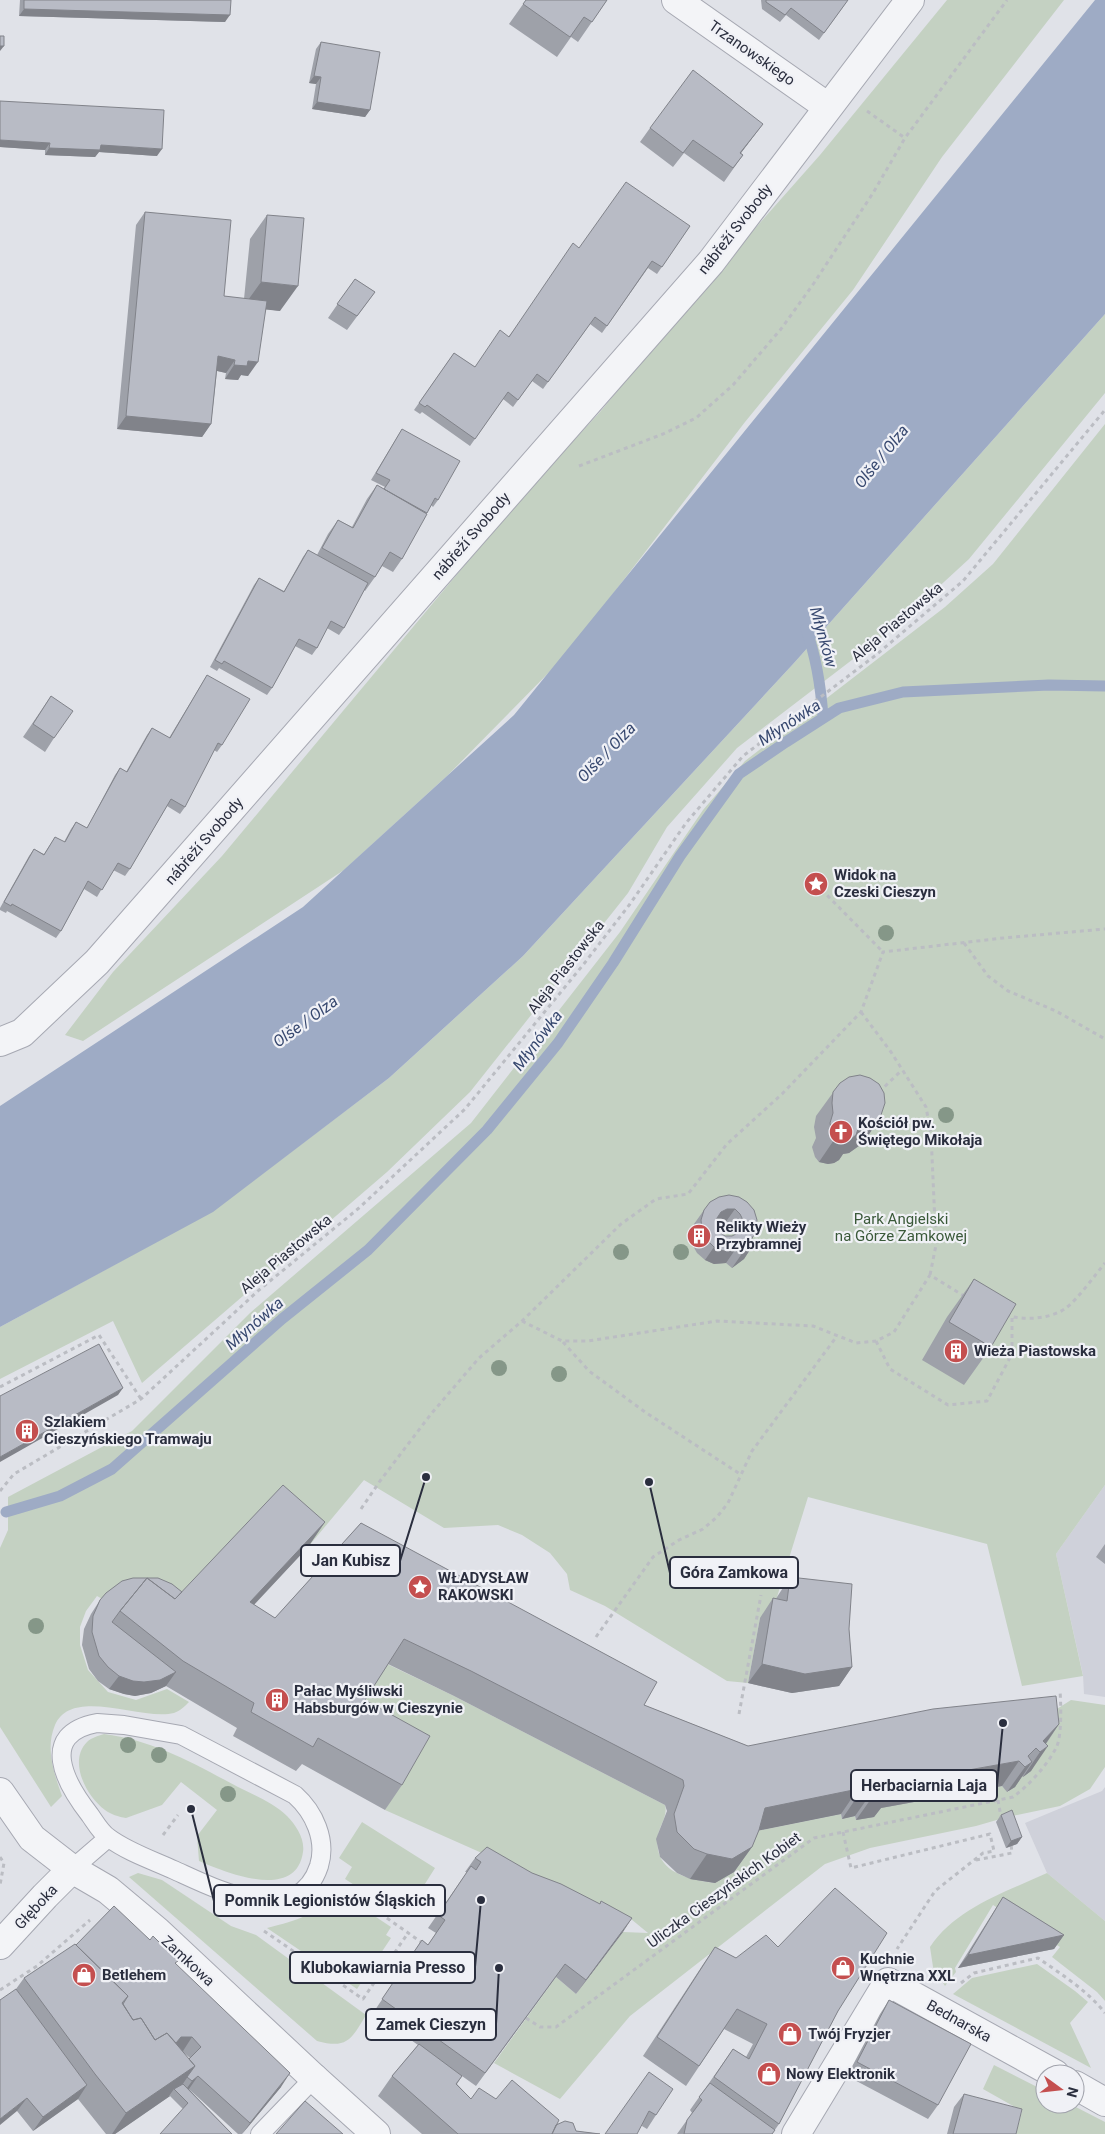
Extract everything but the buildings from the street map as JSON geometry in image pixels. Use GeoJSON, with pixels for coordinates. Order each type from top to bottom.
{"type":"FeatureCollection","features":[{"type":"Feature","properties":{"kind":"street","name":"Trzanowskiego"},"geometry":{"type":"LineString","coordinates":[[676,0],[828,107]]}},
{"type":"Feature","properties":{"kind":"street","name":"nábřeží Svobody"},"geometry":{"type":"LineString","coordinates":[[0,1042],[22,1032],[97,962],[711,262],[910,0]]}},
{"type":"Feature","properties":{"kind":"street","name":"Zamkowa"},"geometry":{"type":"LineString","coordinates":[[0,1792],[32,1838],[72,1869],[108,1890],[156,1931],[376,2134]]}},
{"type":"Feature","properties":{"kind":"street","name":"Głęboka"},"geometry":{"type":"LineString","coordinates":[[0,1945],[44,1896],[72,1869]]}},
{"type":"Feature","properties":{"kind":"street","name":"Bednarska"},"geometry":{"type":"LineString","coordinates":[[888,1982],[1037,2064]]}},
{"type":"Feature","properties":{"kind":"street"},"geometry":{"type":"LineString","coordinates":[[796,2134],[888,1982]]}},
{"type":"Feature","properties":{"kind":"lane"},"geometry":{"type":"LineString","coordinates":[[97,1723],[124,1725],[181,1735],[295,1795],[305,1804],[314,1818],[321,1846],[321,1859],[318,1870],[308,1886],[296,1895],[269,1902],[232,1895],[145,1857],[108,1838],[85,1809],[65,1779],[61,1758],[66,1737],[81,1726],[97,1723]]}},
{"type":"Feature","properties":{"kind":"lane"},"geometry":{"type":"LineString","coordinates":[[72,1869],[108,1838]]}},
{"type":"Feature","properties":{"kind":"lane"},"geometry":{"type":"LineString","coordinates":[[260,2134],[314,2078]]}},
{"type":"Feature","properties":{"kind":"path"},"geometry":{"type":"LineString","coordinates":[[531,468],[549,472],[584,464],[663,434],[696,418],[733,385],[781,329],[814,283],[868,201],[905,138],[1007,0]]}},
{"type":"Feature","properties":{"kind":"path"},"geometry":{"type":"LineString","coordinates":[[864,109],[905,138]]}},
{"type":"Feature","properties":{"kind":"path","name":"Aleja Piastowska"},"geometry":{"type":"LineString","coordinates":[[0,1491],[14,1474],[141,1399],[259,1290],[359,1208],[466,1109],[630,904],[686,823],[743,756],[876,655],[963,581],[1105,410]]}},
{"type":"Feature","properties":{"kind":"path"},"geometry":{"type":"LineString","coordinates":[[816,884],[883,952]]}},
{"type":"Feature","properties":{"kind":"path"},"geometry":{"type":"LineString","coordinates":[[883,952],[1105,929]]}},
{"type":"Feature","properties":{"kind":"path"},"geometry":{"type":"LineString","coordinates":[[963,943],[988,976],[1008,991],[1056,1011],[1105,1039]]}},
{"type":"Feature","properties":{"kind":"path"},"geometry":{"type":"LineString","coordinates":[[361,1509],[426,1422],[473,1365],[522,1321],[621,1224],[656,1199],[688,1194],[701,1180],[727,1144],[782,1094],[861,1012],[883,952]]}},
{"type":"Feature","properties":{"kind":"path"},"geometry":{"type":"LineString","coordinates":[[562,1342],[588,1341],[716,1321],[813,1326],[856,1343],[876,1341],[894,1332],[930,1275],[936,1245],[931,1134],[926,1107],[861,1012]]}},
{"type":"Feature","properties":{"kind":"path"},"geometry":{"type":"LineString","coordinates":[[875,1096],[902,1070]]}},
{"type":"Feature","properties":{"kind":"path"},"geometry":{"type":"LineString","coordinates":[[1004,1315],[1012,1317],[1045,1317],[1066,1308],[1105,1263]]}},
{"type":"Feature","properties":{"kind":"path"},"geometry":{"type":"LineString","coordinates":[[930,1275],[972,1300]]}},
{"type":"Feature","properties":{"kind":"path"},"geometry":{"type":"LineString","coordinates":[[876,1341],[890,1369],[948,1405],[987,1401],[1012,1354],[1012,1317]]}},
{"type":"Feature","properties":{"kind":"path"},"geometry":{"type":"LineString","coordinates":[[522,1321],[562,1342],[597,1377],[645,1412],[740,1474]]}},
{"type":"Feature","properties":{"kind":"path"},"geometry":{"type":"LineString","coordinates":[[0,1387],[99,1335],[141,1399]]}},
{"type":"Feature","properties":{"kind":"path"},"geometry":{"type":"LineString","coordinates":[[596,1637],[653,1557],[679,1540],[703,1529],[728,1504],[752,1451],[836,1336]]}},
{"type":"Feature","properties":{"kind":"path"},"geometry":{"type":"LineString","coordinates":[[739,1714],[761,1595]]}},
{"type":"Feature","properties":{"kind":"path","name":"Uliczka Cieszyńskich Kobiet"},"geometry":{"type":"LineString","coordinates":[[526,2018],[547,2028],[556,2026],[814,1838],[1013,1797],[1028,1786],[1057,1747],[1061,1707],[1060,1691]]}},
{"type":"Feature","properties":{"kind":"path"},"geometry":{"type":"LineString","coordinates":[[998,1800],[1002,1820]]}},
{"type":"Feature","properties":{"kind":"path"},"geometry":{"type":"LineString","coordinates":[[162,1836],[178,1815]]}},
{"type":"Feature","properties":{"kind":"path"},"geometry":{"type":"LineString","coordinates":[[843,1832],[851,1868],[990,1834],[994,1851],[984,1854],[975,1860],[935,1891],[888,1964],[888,1982]]}},
{"type":"Feature","properties":{"kind":"path"},"geometry":{"type":"LineString","coordinates":[[975,1860],[1012,1853],[1008,1836]]}},
{"type":"Feature","properties":{"kind":"path"},"geometry":{"type":"LineString","coordinates":[[0,1857],[4,1863],[0,1885]]}},
{"type":"Feature","properties":{"kind":"path"},"geometry":{"type":"LineString","coordinates":[[318,1870],[427,1946]]}},
{"type":"Feature","properties":{"kind":"path"},"geometry":{"type":"LineString","coordinates":[[232,1895],[264,1930],[363,1999],[408,1933]]}},
{"type":"Feature","properties":{"kind":"path"},"geometry":{"type":"LineString","coordinates":[[0,1990],[36,1966],[86,1921],[94,1918]]}},
{"type":"Feature","properties":{"kind":"path"},"geometry":{"type":"LineString","coordinates":[[935,2008],[947,1995],[974,1973],[1038,1958],[1091,1998],[1105,2013]]}},
{"type":"Feature","properties":{"kind":"shaded area"},"geometry":{"type":"Polygon","coordinates":[[[1105,1485],[1105,1697],[1084,1694],[1083,1675],[1056,1554],[1105,1485]]]}},
{"type":"Feature","properties":{"kind":"shaded area"},"geometry":{"type":"Polygon","coordinates":[[[1105,1787],[1105,1921],[1047,1873],[1025,1823],[1102,1791],[1105,1787]]]}},
{"type":"Feature","properties":{"kind":"green space"},"geometry":{"type":"Polygon","coordinates":[[[947,0],[1064,0],[942,157],[853,290],[745,422],[566,655],[448,775],[344,870],[83,1041],[65,1035],[113,972],[222,856],[524,494],[600,412],[695,296],[820,155],[947,0]]]}},
{"type":"Feature","properties":{"kind":"green space"},"geometry":{"type":"Polygon","coordinates":[[[1105,314],[1105,393],[969,559],[895,627],[737,748],[667,827],[628,893],[470,1092],[387,1172],[142,1383],[113,1321],[0,1379],[0,1327],[213,1211],[389,1078],[523,956],[794,663],[1105,314]]]}},
{"type":"Feature","properties":{"kind":"green space","name":"Park Angielski na Górze Zamkowej"},"geometry":{"type":"Polygon","coordinates":[[[1105,424],[1105,1485],[1056,1554],[1083,1676],[1022,1686],[987,1544],[808,1497],[777,1597],[774,1620],[760,1618],[748,1683],[727,1681],[605,1606],[570,1590],[567,1574],[550,1553],[522,1535],[498,1525],[444,1528],[364,1480],[308,1547],[173,1607],[104,1600],[97,1596],[86,1611],[80,1627],[80,1645],[88,1670],[108,1692],[136,1700],[167,1689],[189,1702],[174,1713],[144,1713],[91,1706],[76,1708],[64,1714],[55,1725],[51,1743],[52,1761],[62,1796],[51,1807],[0,1727],[0,1548],[8,1530],[8,1497],[132,1431],[250,1313],[471,1123],[620,932],[703,810],[745,761],[945,607],[993,564],[1105,424]]]}},
{"type":"Feature","properties":{"kind":"green space"},"geometry":{"type":"Polygon","coordinates":[[[387,1664],[454,1696],[665,1805],[665,1816],[657,1839],[661,1858],[666,1865],[680,1875],[715,1883],[747,1833],[841,1814],[842,1819],[855,1816],[856,1820],[873,1809],[1002,1786],[1008,1792],[1014,1787],[1038,1721],[1071,1700],[1105,1705],[1105,1767],[1090,1789],[1060,1806],[870,1848],[825,1864],[630,2016],[560,2099],[494,2063],[556,1977],[576,1994],[623,1932],[648,1933],[631,1919],[385,1810],[413,1760],[347,1725],[387,1664]]]}},
{"type":"Feature","properties":{"kind":"green space"},"geometry":{"type":"Polygon","coordinates":[[[104,1734],[157,1747],[257,1796],[282,1811],[297,1828],[303,1842],[303,1852],[298,1867],[287,1876],[274,1880],[241,1876],[199,1861],[197,1836],[217,1810],[181,1782],[162,1805],[126,1818],[107,1811],[98,1804],[86,1787],[79,1768],[79,1759],[87,1742],[104,1734]]]}},
{"type":"Feature","properties":{"kind":"green space"},"geometry":{"type":"Polygon","coordinates":[[[362,1822],[435,1868],[411,1906],[406,1904],[399,1914],[345,1879],[352,1867],[339,1858],[362,1822]]]}},
{"type":"Feature","properties":{"kind":"green space"},"geometry":{"type":"Polygon","coordinates":[[[138,1873],[162,1880],[231,1926],[256,1935],[366,2015],[356,2031],[342,2043],[335,2044],[317,2041],[129,1877],[138,1873]]]}},
{"type":"Feature","properties":{"kind":"green space"},"geometry":{"type":"Polygon","coordinates":[[[1047,1873],[1105,1921],[1105,2001],[1097,1992],[1052,1957],[1060,1947],[993,1905],[955,1968],[956,1972],[945,1986],[933,1967],[930,1947],[941,1933],[953,1922],[983,1902],[1047,1873]]]}},
{"type":"Feature","properties":{"kind":"green space"},"geometry":{"type":"Polygon","coordinates":[[[340,1893],[391,1927],[386,1935],[391,1938],[357,1989],[267,1928],[306,1916],[322,1907],[340,1893]]]}},
{"type":"Feature","properties":{"kind":"green space"},"geometry":{"type":"Polygon","coordinates":[[[1037,1964],[1075,1991],[1088,2002],[1070,2023],[1091,2068],[953,1994],[972,1978],[1037,1964]]]}},
{"type":"Feature","properties":{"kind":"green space"},"geometry":{"type":"Polygon","coordinates":[[[994,2065],[1035,2086],[1035,2114],[1085,2114],[1085,2112],[1105,2122],[1105,2134],[1016,2134],[1022,2111],[983,2089],[994,2065]]]}},
{"type":"Feature","properties":{"kind":"water","name":"Olše / Olza"},"geometry":{"type":"Polygon","coordinates":[[[1095,0],[1105,0],[1105,314],[794,663],[523,956],[389,1078],[213,1212],[0,1327],[0,1106],[303,907],[514,715],[1095,0]]]}},
{"type":"Feature","properties":{"kind":"waterway","name":"Młynków"},"geometry":{"type":"LineString","coordinates":[[806,629],[818,673],[823,718]]}},
{"type":"Feature","properties":{"kind":"waterway","name":"Młynówka"},"geometry":{"type":"LineString","coordinates":[[6,1512],[60,1496],[112,1469],[282,1319],[368,1250],[487,1130],[558,1043],[613,963],[680,856],[739,774],[839,708],[903,692],[1049,685],[1105,686]]}},
{"type":"Feature","properties":{"kind":"place","name":"Widok na Czeski Cieszyn"},"geometry":{"type":"Point","coordinates":[816,884]}},
{"type":"Feature","properties":{"kind":"place","name":"Kościół pw. Świętego Mikołaja"},"geometry":{"type":"Point","coordinates":[841,1132]}},
{"type":"Feature","properties":{"kind":"place","name":"Relikty Wieży Przybramnej"},"geometry":{"type":"Point","coordinates":[699,1236]}},
{"type":"Feature","properties":{"kind":"place","name":"Wieża Piastowska"},"geometry":{"type":"Point","coordinates":[956,1351]}},
{"type":"Feature","properties":{"kind":"place","name":"Szlakiem Cieszyńskiego Tramwaju"},"geometry":{"type":"Point","coordinates":[27,1431]}},
{"type":"Feature","properties":{"kind":"place","name":"Jan Kubisz"},"geometry":{"type":"Point","coordinates":[426,1477]}},
{"type":"Feature","properties":{"kind":"place","name":"Góra Zamkowa"},"geometry":{"type":"Point","coordinates":[649,1482]}},
{"type":"Feature","properties":{"kind":"place","name":"WŁADYSŁAW RAKOWSKI"},"geometry":{"type":"Point","coordinates":[420,1587]}},
{"type":"Feature","properties":{"kind":"place","name":"Pałac Myśliwski Habsburgów w Cieszynie"},"geometry":{"type":"Point","coordinates":[277,1700]}},
{"type":"Feature","properties":{"kind":"place","name":"Herbaciarnia Laja"},"geometry":{"type":"Point","coordinates":[1003,1723]}},
{"type":"Feature","properties":{"kind":"place","name":"Pomnik Legionistów Śląskich"},"geometry":{"type":"Point","coordinates":[191,1809]}},
{"type":"Feature","properties":{"kind":"place","name":"Klubokawiarnia Presso"},"geometry":{"type":"Point","coordinates":[481,1900]}},
{"type":"Feature","properties":{"kind":"place","name":"Zamek Cieszyn"},"geometry":{"type":"Point","coordinates":[499,1968]}},
{"type":"Feature","properties":{"kind":"place","name":"Kuchnie Wnętrzna XXL"},"geometry":{"type":"Point","coordinates":[843,1968]}},
{"type":"Feature","properties":{"kind":"place","name":"Betlehem"},"geometry":{"type":"Point","coordinates":[84,1975]}},
{"type":"Feature","properties":{"kind":"place","name":"Twój Fryzjer"},"geometry":{"type":"Point","coordinates":[790,2034]}},
{"type":"Feature","properties":{"kind":"place","name":"Nowy Elektronik"},"geometry":{"type":"Point","coordinates":[769,2074]}}]}
